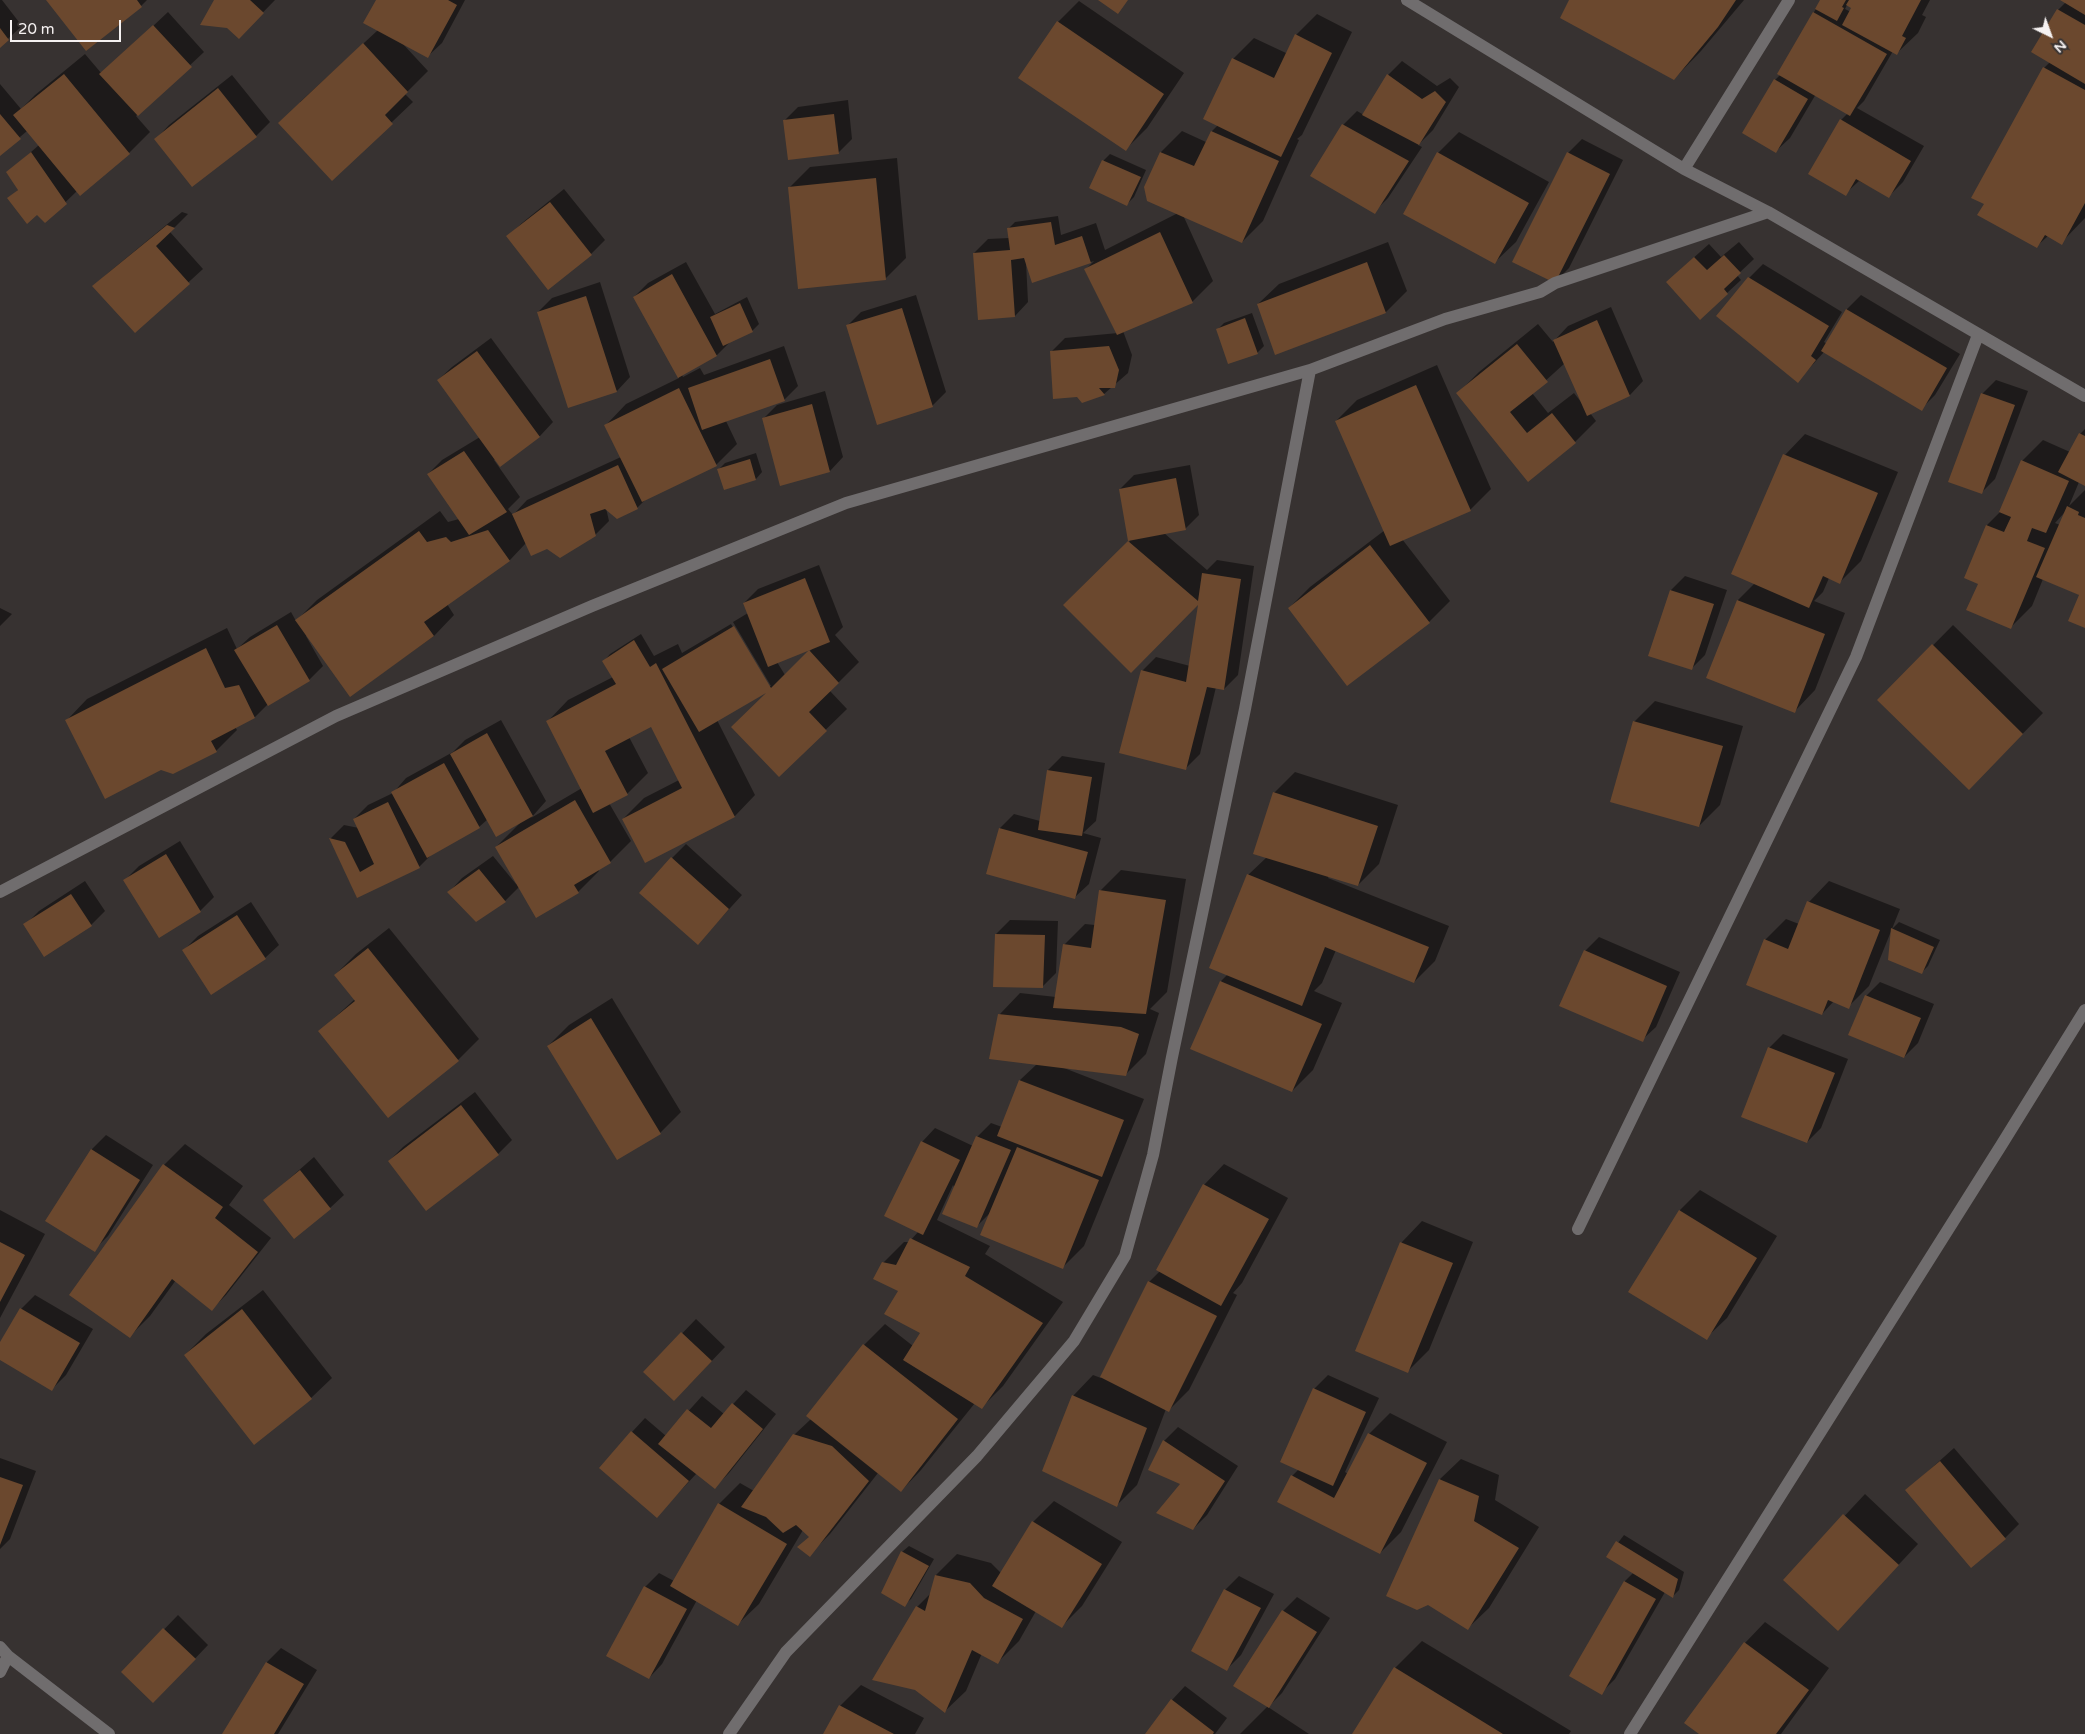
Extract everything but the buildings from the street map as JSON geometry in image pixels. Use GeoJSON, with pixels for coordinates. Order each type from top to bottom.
{"type":"FeatureCollection","features":[{"type":"Feature","properties":{"kind":"street"},"geometry":{"type":"LineString","coordinates":[[1407,0],[1684,169],[1768,212],[2085,396]]}},
{"type":"Feature","properties":{"kind":"street"},"geometry":{"type":"LineString","coordinates":[[1684,169],[1788,0]]}},
{"type":"Feature","properties":{"kind":"street"},"geometry":{"type":"LineString","coordinates":[[0,892],[336,716],[592,606],[846,503],[1310,370],[1445,319],[1540,292],[1555,283],[1768,212]]}},
{"type":"Feature","properties":{"kind":"street"},"geometry":{"type":"LineString","coordinates":[[1578,1229],[1856,657],[1978,335]]}},
{"type":"Feature","properties":{"kind":"street"},"geometry":{"type":"LineString","coordinates":[[729,1734],[786,1652],[977,1456],[1074,1341],[1126,1256],[1153,1155],[1245,709],[1310,370]]}},
{"type":"Feature","properties":{"kind":"street"},"geometry":{"type":"LineString","coordinates":[[1630,1734],[2085,1010]]}},
{"type":"Feature","properties":{"kind":"street"},"geometry":{"type":"LineString","coordinates":[[0,1672],[4,1652],[109,1734]]}}]}
